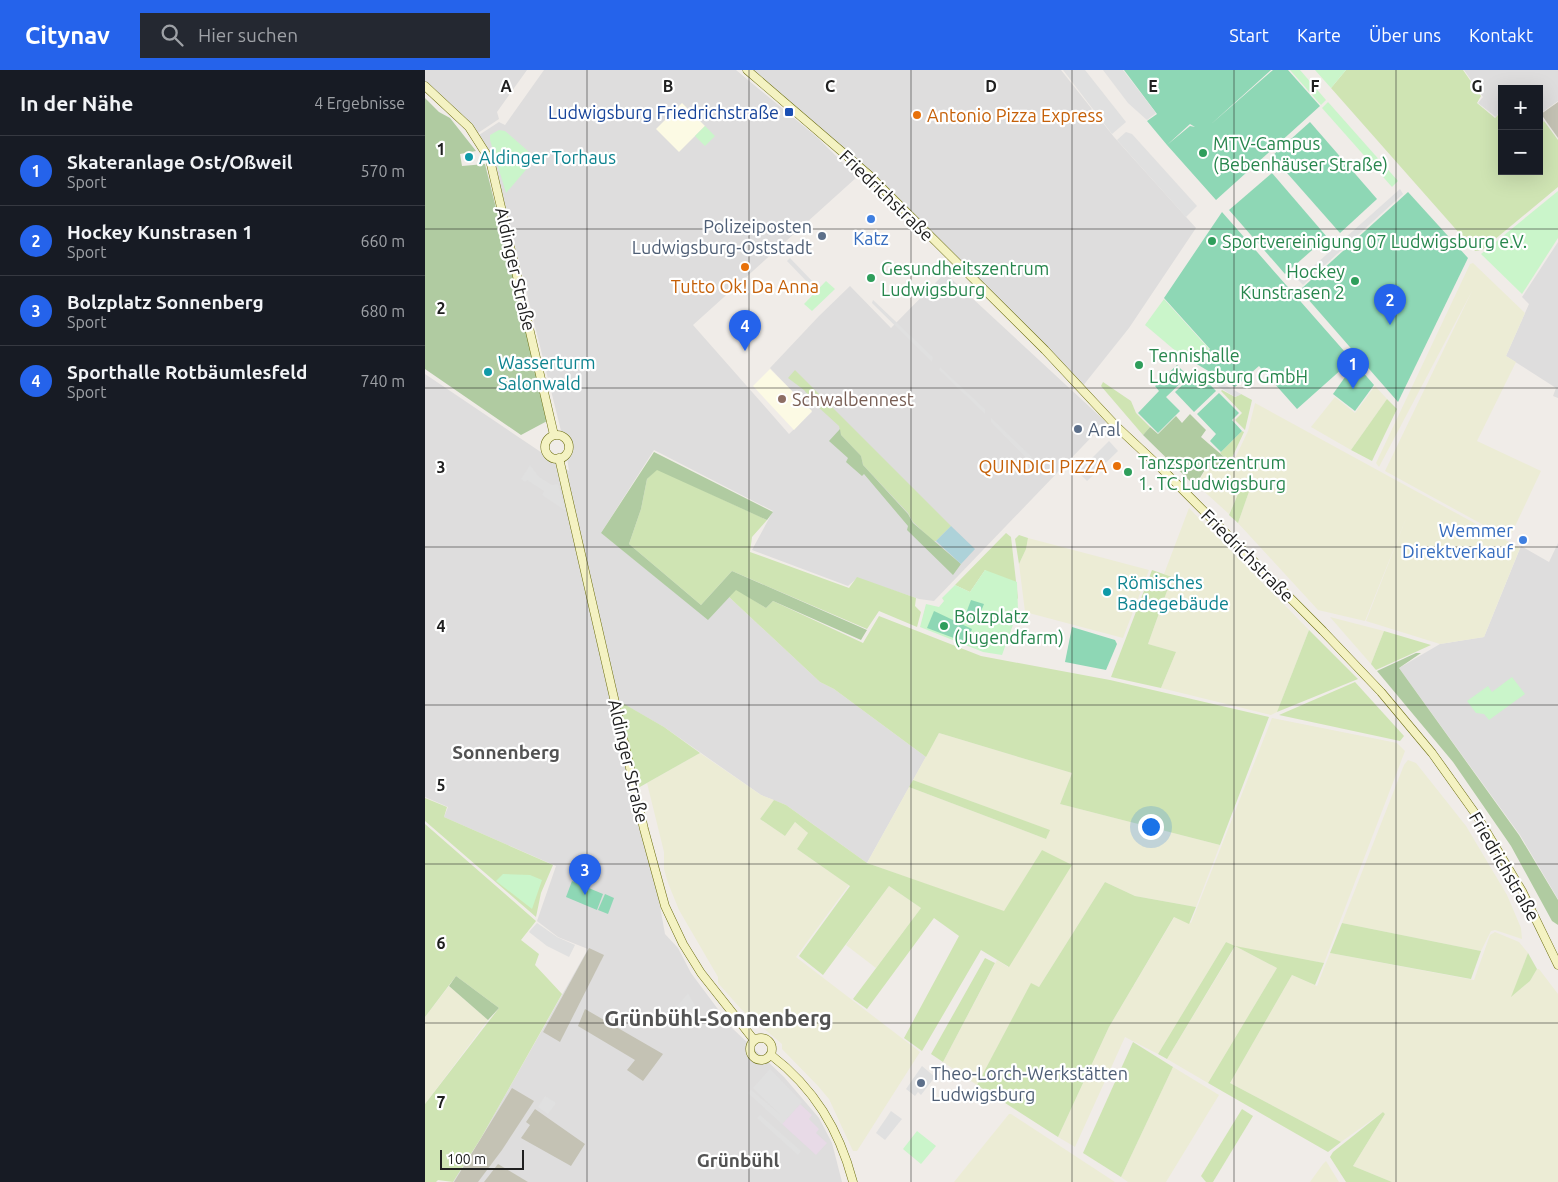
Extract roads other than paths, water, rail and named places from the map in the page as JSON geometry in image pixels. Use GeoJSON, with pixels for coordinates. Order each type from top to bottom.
{"type":"FeatureCollection","features":[{"type":"Feature","properties":{"kind":"main road","name":"Friedrichstraße"},"geometry":{"type":"LineString","coordinates":[[747,70],[869,175],[1045,350],[1117,427],[1161,468],[1381,692],[1432,753],[1477,816],[1522,891],[1558,964]]}},
{"type":"Feature","properties":{"kind":"main road","name":"Aldinger Straße"},"geometry":{"type":"LineString","coordinates":[[425,86],[475,135],[489,160],[495,176],[554,435]]}},
{"type":"Feature","properties":{"kind":"main road"},"geometry":{"type":"LineString","coordinates":[[554,435],[561,436],[568,443],[567,453],[559,458],[549,456],[545,447],[547,440],[554,435]]}},
{"type":"Feature","properties":{"kind":"main road","name":"Aldinger Straße"},"geometry":{"type":"LineString","coordinates":[[559,458],[642,820],[665,906],[683,944],[701,973],[755,1040]]}},
{"type":"Feature","properties":{"kind":"main road"},"geometry":{"type":"LineString","coordinates":[[761,1038],[769,1041],[772,1046],[771,1055],[765,1059],[755,1058],[750,1049],[755,1040],[761,1038]]}},
{"type":"Feature","properties":{"kind":"main road"},"geometry":{"type":"LineString","coordinates":[[771,1055],[802,1081],[826,1114],[842,1145],[853,1182]]}},
{"type":"Feature","properties":{"kind":"water"},"geometry":{"type":"Polygon","coordinates":[[[951,526],[975,549],[961,564],[936,541],[951,526]]]}},
{"type":"Feature","properties":{"kind":"place","name":"Ludwigsburg Friedrichstraße"},"geometry":{"type":"Point","coordinates":[789,112]}},
{"type":"Feature","properties":{"kind":"place","name":"Antonio Pizza Express"},"geometry":{"type":"Point","coordinates":[917,115]}},
{"type":"Feature","properties":{"kind":"place","name":"MTV-Campus (Bebenhäuser Straße)"},"geometry":{"type":"Point","coordinates":[1203,153]}},
{"type":"Feature","properties":{"kind":"place","name":"Aldinger Torhaus"},"geometry":{"type":"Point","coordinates":[469,157]}},
{"type":"Feature","properties":{"kind":"place","name":"Katz"},"geometry":{"type":"Point","coordinates":[871,219]}},
{"type":"Feature","properties":{"kind":"place","name":"Polizeiposten Ludwigsburg-Oststadt"},"geometry":{"type":"Point","coordinates":[822,236]}},
{"type":"Feature","properties":{"kind":"place","name":"Sportvereinigung 07 Ludwigsburg e.V."},"geometry":{"type":"Point","coordinates":[1212,241]}},
{"type":"Feature","properties":{"kind":"place","name":"Tutto Ok! Da Anna"},"geometry":{"type":"Point","coordinates":[745,267]}},
{"type":"Feature","properties":{"kind":"place","name":"Gesundheitszentrum Ludwigsburg"},"geometry":{"type":"Point","coordinates":[871,278]}},
{"type":"Feature","properties":{"kind":"place","name":"Hockey Kunstrasen 2"},"geometry":{"type":"Point","coordinates":[1355,281]}},
{"type":"Feature","properties":{"kind":"place","name":"Hockey Kunstrasen 1"},"geometry":{"type":"Point","coordinates":[1390,325]}},
{"type":"Feature","properties":{"kind":"place","name":"Sporthalle Rotbäumlesfeld"},"geometry":{"type":"Point","coordinates":[745,351]}},
{"type":"Feature","properties":{"kind":"place","name":"Tennishalle Ludwigsburg GmbH"},"geometry":{"type":"Point","coordinates":[1139,365]}},
{"type":"Feature","properties":{"kind":"place","name":"Wasserturm Salonwald"},"geometry":{"type":"Point","coordinates":[488,372]}},
{"type":"Feature","properties":{"kind":"place","name":"Skateranlage Ost/Oßweil"},"geometry":{"type":"Point","coordinates":[1353,389]}},
{"type":"Feature","properties":{"kind":"place","name":"Schwalbennest"},"geometry":{"type":"Point","coordinates":[782,399]}},
{"type":"Feature","properties":{"kind":"place","name":"Aral"},"geometry":{"type":"Point","coordinates":[1078,429]}},
{"type":"Feature","properties":{"kind":"place","name":"QUINDICI PIZZA"},"geometry":{"type":"Point","coordinates":[1117,466]}},
{"type":"Feature","properties":{"kind":"place","name":"Tanzsportzentrum 1. TC Ludwigsburg"},"geometry":{"type":"Point","coordinates":[1128,472]}},
{"type":"Feature","properties":{"kind":"place","name":"Wemmer Direktverkauf"},"geometry":{"type":"Point","coordinates":[1523,540]}},
{"type":"Feature","properties":{"kind":"place","name":"Römisches Badegebäude"},"geometry":{"type":"Point","coordinates":[1107,592]}},
{"type":"Feature","properties":{"kind":"place","name":"Bolzplatz (Jugendfarm)"},"geometry":{"type":"Point","coordinates":[944,626]}},
{"type":"Feature","properties":{"kind":"place","name":"Bolzplatz Sonnenberg"},"geometry":{"type":"Point","coordinates":[585,895]}},
{"type":"Feature","properties":{"kind":"place","name":"Theo-Lorch-Werkstätten Ludwigsburg"},"geometry":{"type":"Point","coordinates":[921,1083]}},
{"type":"Feature","properties":{"kind":"district","name":"Sonnenberg"},"geometry":{"type":"Point","coordinates":[506,752]}},
{"type":"Feature","properties":{"kind":"district","name":"Grünbühl-Sonnenberg"},"geometry":{"type":"Point","coordinates":[718,1017]}},
{"type":"Feature","properties":{"kind":"district","name":"Grünbühl"},"geometry":{"type":"Point","coordinates":[738,1160]}}]}
